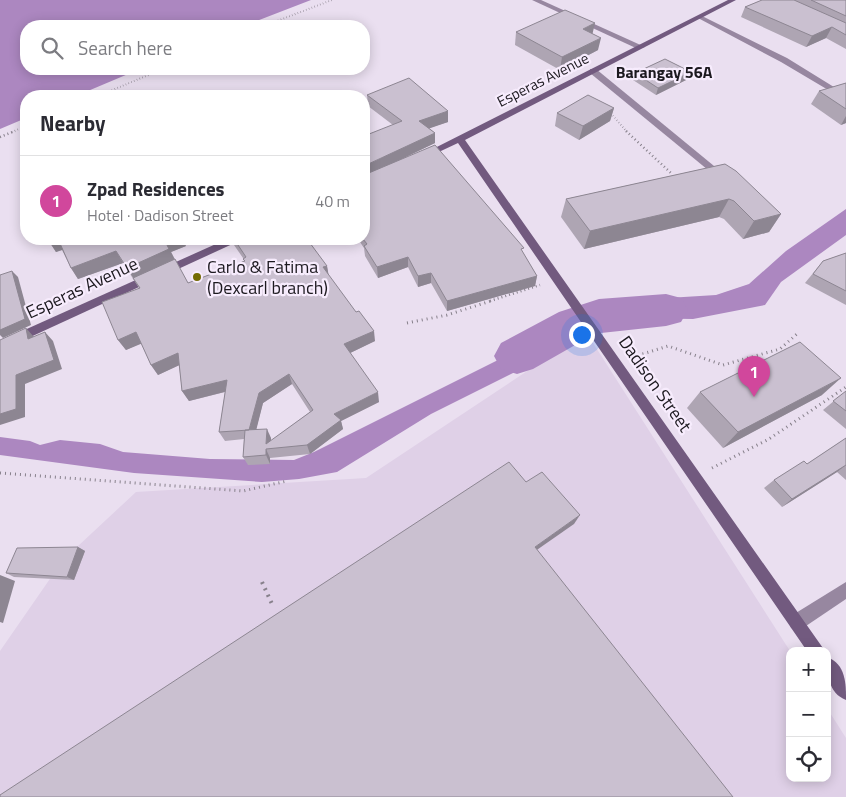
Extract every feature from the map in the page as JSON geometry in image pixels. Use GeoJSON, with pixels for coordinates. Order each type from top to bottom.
{"type":"FeatureCollection","features":[{"type":"Feature","properties":{"kind":"street"},"geometry":{"type":"LineString","coordinates":[[535,0],[641,47]]}},
{"type":"Feature","properties":{"kind":"street","name":"Esperas Avenue"},"geometry":{"type":"LineString","coordinates":[[416,159],[460,139],[733,0]]}},
{"type":"Feature","properties":{"kind":"street"},"geometry":{"type":"LineString","coordinates":[[700,17],[784,60],[838,92]]}},
{"type":"Feature","properties":{"kind":"street"},"geometry":{"type":"LineString","coordinates":[[593,72],[728,182]]}},
{"type":"Feature","properties":{"kind":"street","name":"Dadison Street"},"geometry":{"type":"LineString","coordinates":[[460,139],[814,647]]}},
{"type":"Feature","properties":{"kind":"street","name":"Esperas Avenue"},"geometry":{"type":"LineString","coordinates":[[0,346],[222,245]]}},
{"type":"Feature","properties":{"kind":"street"},"geometry":{"type":"LineString","coordinates":[[797,622],[846,590]]}},
{"type":"Feature","properties":{"kind":"street"},"geometry":{"type":"LineString","coordinates":[[831,671],[846,692]]}},
{"type":"Feature","properties":{"kind":"path"},"geometry":{"type":"LineString","coordinates":[[280,20],[332,0]]}},
{"type":"Feature","properties":{"kind":"path"},"geometry":{"type":"LineString","coordinates":[[112,90],[149,75]]}},
{"type":"Feature","properties":{"kind":"path"},"geometry":{"type":"LineString","coordinates":[[604,107],[672,174]]}},
{"type":"Feature","properties":{"kind":"path"},"geometry":{"type":"LineString","coordinates":[[0,137],[20,129]]}},
{"type":"Feature","properties":{"kind":"path"},"geometry":{"type":"LineString","coordinates":[[407,323],[447,315],[505,298],[557,278]]}},
{"type":"Feature","properties":{"kind":"path"},"geometry":{"type":"LineString","coordinates":[[616,362],[668,346],[723,365],[780,348],[798,333]]}},
{"type":"Feature","properties":{"kind":"path"},"geometry":{"type":"LineString","coordinates":[[695,476],[769,439],[846,388]]}},
{"type":"Feature","properties":{"kind":"path"},"geometry":{"type":"LineString","coordinates":[[0,473],[243,491],[287,481]]}},
{"type":"Feature","properties":{"kind":"path"},"geometry":{"type":"LineString","coordinates":[[262,582],[272,604]]}},
{"type":"Feature","properties":{"kind":"shaded area"},"geometry":{"type":"Polygon","coordinates":[[[0,0],[311,0],[259,20],[20,20],[20,75],[126,75],[90,90],[20,90],[20,121],[0,129],[0,0]]]}},
{"type":"Feature","properties":{"kind":"shaded area"},"geometry":{"type":"Polygon","coordinates":[[[846,209],[846,235],[781,282],[765,305],[693,319],[626,318],[605,324],[595,309],[619,301],[716,295],[749,284],[786,251],[846,209]]]}},
{"type":"Feature","properties":{"kind":"shaded area"},"geometry":{"type":"Polygon","coordinates":[[[568,315],[579,330],[550,347],[517,371],[431,414],[337,472],[299,479],[262,482],[134,473],[0,455],[0,437],[30,441],[40,445],[60,440],[100,444],[123,452],[210,459],[294,460],[314,452],[518,350],[568,315]]]}},
{"type":"Feature","properties":{"kind":"shaded area"},"geometry":{"type":"Polygon","coordinates":[[[586,332],[787,647],[786,782],[831,782],[831,714],[846,738],[846,797],[0,797],[0,651],[63,560],[136,492],[366,478],[586,332]]]}},
{"type":"Feature","properties":{"kind":"building"},"geometry":{"type":"Polygon","coordinates":[[[762,0],[794,0],[846,23],[846,35],[832,27],[812,36],[745,7],[762,0]]]}},
{"type":"Feature","properties":{"kind":"building"},"geometry":{"type":"Polygon","coordinates":[[[811,0],[846,0],[846,16],[811,0]]]}},
{"type":"Feature","properties":{"kind":"building"},"geometry":{"type":"Polygon","coordinates":[[[565,10],[595,23],[583,29],[601,38],[562,57],[516,32],[565,10]]]}},
{"type":"Feature","properties":{"kind":"building"},"geometry":{"type":"Polygon","coordinates":[[[665,59],[691,72],[658,88],[635,73],[665,59]]]}},
{"type":"Feature","properties":{"kind":"building"},"geometry":{"type":"Polygon","coordinates":[[[409,78],[448,111],[419,121],[435,133],[370,163],[370,134],[402,121],[370,97],[370,94],[409,78]]]}},
{"type":"Feature","properties":{"kind":"building"},"geometry":{"type":"Polygon","coordinates":[[[846,83],[846,109],[819,91],[846,83]]]}},
{"type":"Feature","properties":{"kind":"building"},"geometry":{"type":"Polygon","coordinates":[[[588,95],[614,108],[583,126],[557,113],[588,95]]]}},
{"type":"Feature","properties":{"kind":"building"},"geometry":{"type":"Polygon","coordinates":[[[435,145],[524,248],[521,249],[537,276],[447,301],[431,273],[418,276],[408,257],[377,267],[364,246],[370,245],[370,172],[435,145]]]}},
{"type":"Feature","properties":{"kind":"building"},"geometry":{"type":"Polygon","coordinates":[[[725,164],[736,171],[781,214],[754,221],[734,201],[729,199],[590,231],[566,199],[725,164]]]}},
{"type":"Feature","properties":{"kind":"building"},"geometry":{"type":"Polygon","coordinates":[[[61,245],[167,245],[169,249],[127,268],[116,251],[71,268],[61,245]]]}},
{"type":"Feature","properties":{"kind":"building"},"geometry":{"type":"Polygon","coordinates":[[[238,245],[311,245],[327,266],[323,267],[356,312],[359,311],[374,331],[344,344],[378,392],[334,414],[341,420],[307,445],[266,449],[266,455],[243,457],[245,430],[219,432],[227,380],[182,391],[178,353],[151,365],[136,332],[118,340],[102,302],[140,288],[133,278],[175,259],[188,283],[245,261],[243,259],[246,257],[238,245]],[[289,374],[259,393],[249,430],[267,429],[266,444],[313,410],[289,374]]]}},
{"type":"Feature","properties":{"kind":"building"},"geometry":{"type":"Polygon","coordinates":[[[846,253],[846,291],[813,274],[823,261],[846,253]]]}},
{"type":"Feature","properties":{"kind":"building"},"geometry":{"type":"Polygon","coordinates":[[[12,271],[25,319],[0,330],[0,275],[12,271]]]}},
{"type":"Feature","properties":{"kind":"building"},"geometry":{"type":"Polygon","coordinates":[[[26,328],[28,339],[45,332],[54,360],[16,375],[16,409],[0,414],[0,340],[26,328]]]}},
{"type":"Feature","properties":{"kind":"building"},"geometry":{"type":"Polygon","coordinates":[[[800,342],[841,378],[738,432],[700,392],[800,342]]]}},
{"type":"Feature","properties":{"kind":"building"},"geometry":{"type":"Polygon","coordinates":[[[846,391],[846,411],[833,401],[846,391]]]}},
{"type":"Feature","properties":{"kind":"building"},"geometry":{"type":"Polygon","coordinates":[[[846,438],[846,465],[792,499],[774,480],[804,461],[807,464],[846,438]]]}},
{"type":"Feature","properties":{"kind":"building"},"geometry":{"type":"Polygon","coordinates":[[[509,462],[526,482],[542,472],[580,515],[535,547],[733,797],[0,797],[0,795],[509,462]]]}},
{"type":"Feature","properties":{"kind":"building"},"geometry":{"type":"Polygon","coordinates":[[[78,547],[67,577],[6,573],[17,548],[78,547]]]}},
{"type":"Feature","properties":{"kind":"waterway"},"geometry":{"type":"LineString","coordinates":[[517,356],[575,324],[599,316],[666,310]]}},
{"type":"Feature","properties":{"kind":"place","name":"Carlo & Fatima (Dexcarl branch)"},"geometry":{"type":"Point","coordinates":[197,277]}},
{"type":"Feature","properties":{"kind":"place","name":"Zpad Residences"},"geometry":{"type":"Point","coordinates":[754,397]}},
{"type":"Feature","properties":{"kind":"district","name":"Barangay 56A"},"geometry":{"type":"Point","coordinates":[664,72]}}]}
